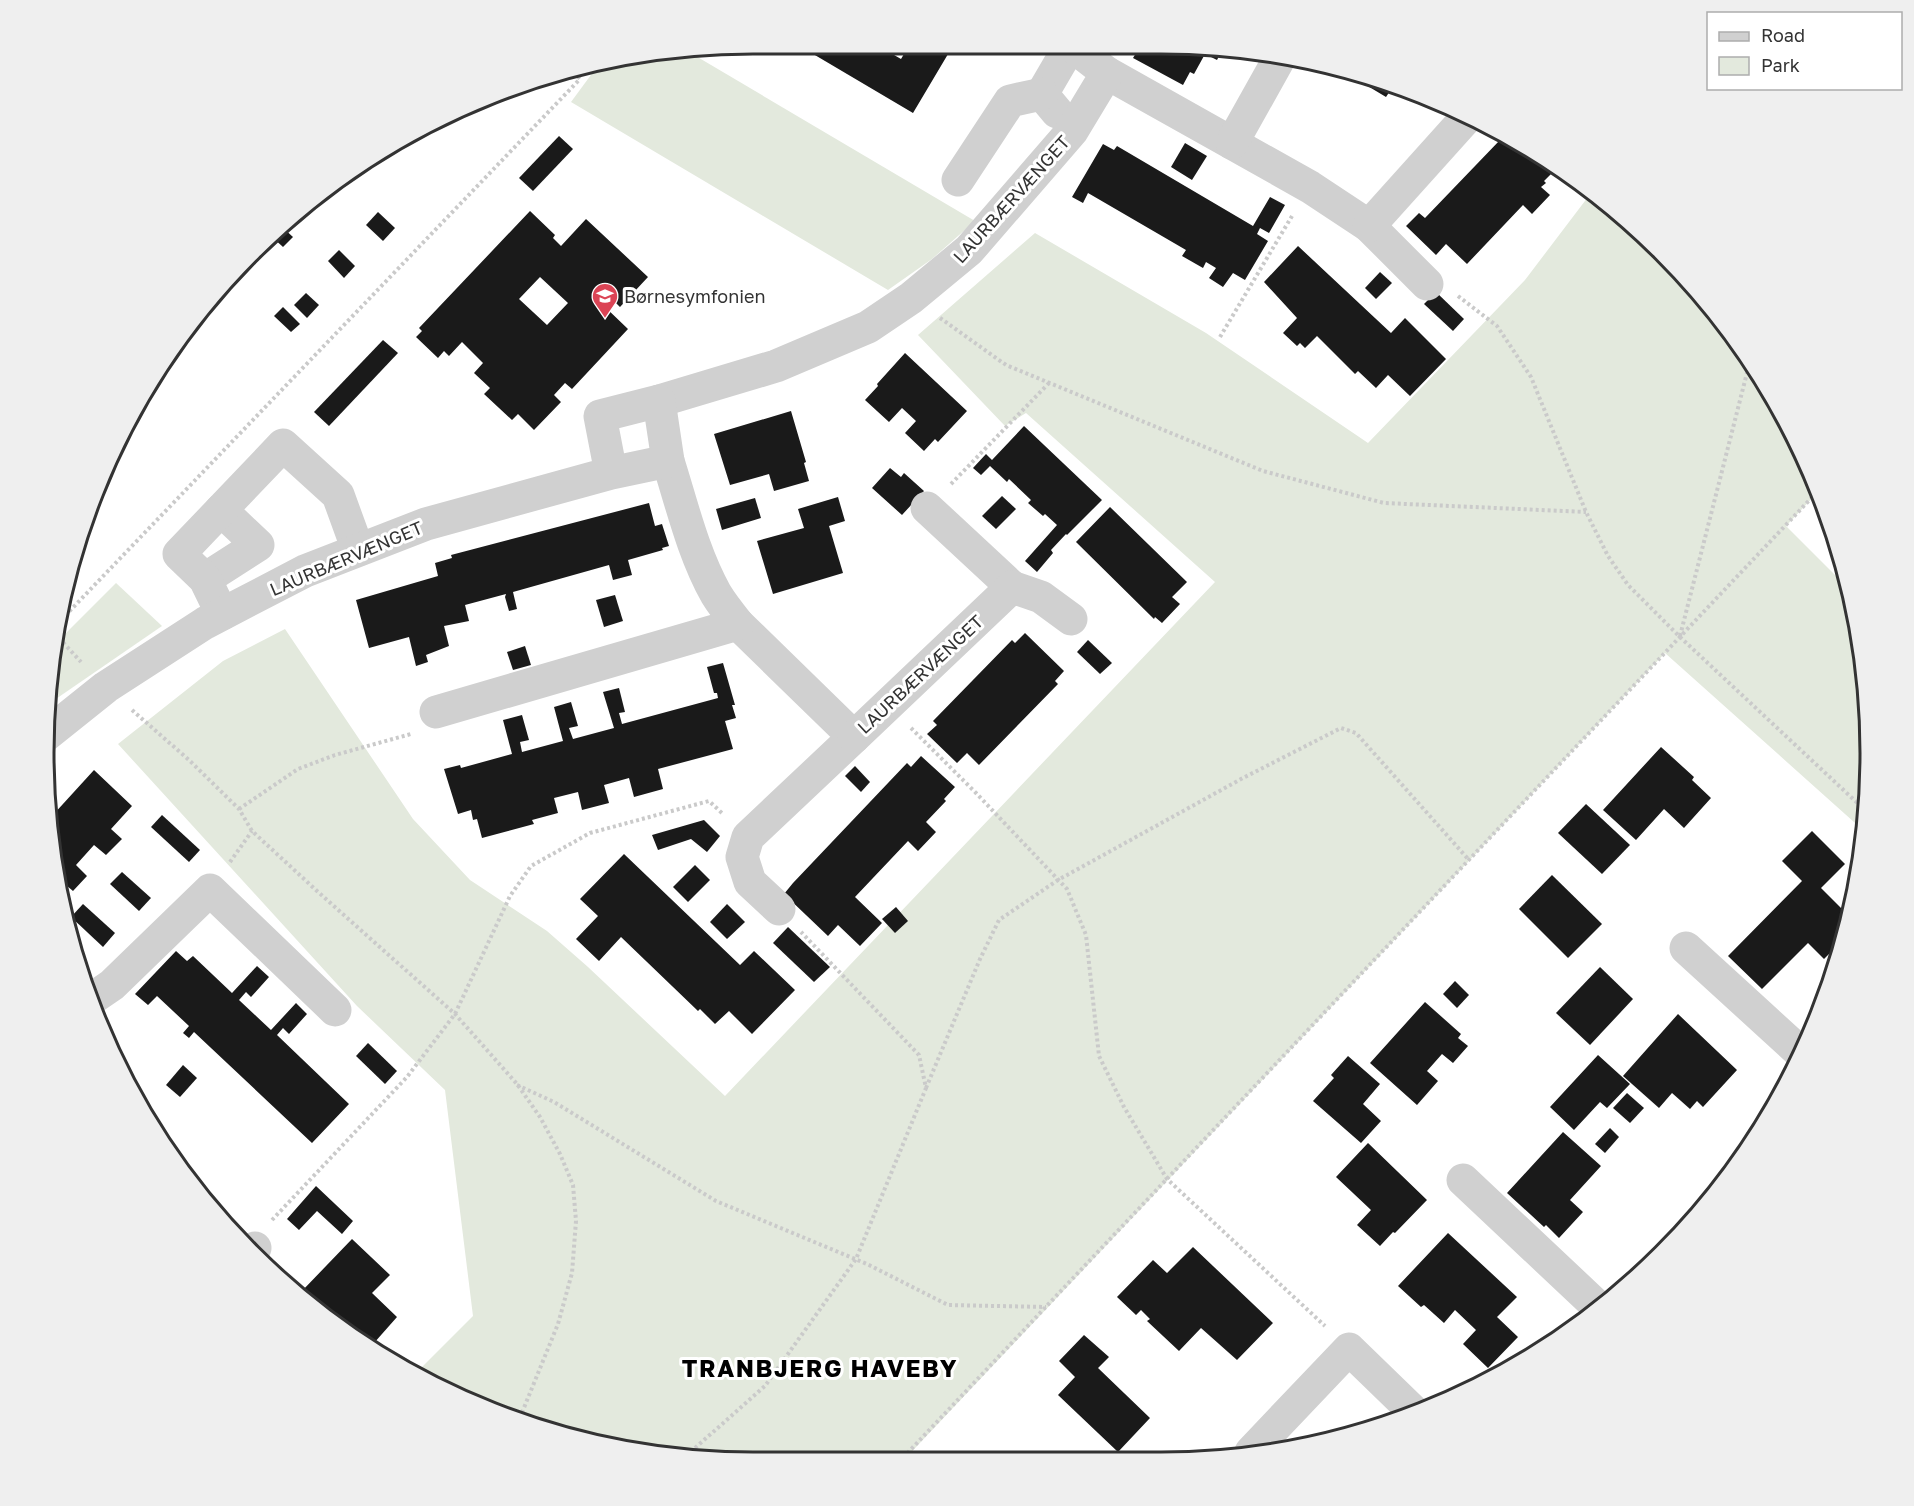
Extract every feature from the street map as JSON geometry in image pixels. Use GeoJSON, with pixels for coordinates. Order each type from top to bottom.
{"type":"FeatureCollection","features":[{"type":"Feature","properties":{"kind":"street"},"geometry":{"type":"LineString","coordinates":[[958,180],[1010,101],[1042,94],[1066,54]]}},
{"type":"Feature","properties":{"kind":"street"},"geometry":{"type":"LineString","coordinates":[[1083,54],[1107,73],[1310,187],[1369,226],[1427,284]]}},
{"type":"Feature","properties":{"kind":"street"},"geometry":{"type":"LineString","coordinates":[[1232,143],[1275,64]]}},
{"type":"Feature","properties":{"kind":"street","name":"LAURBÆRVÆNGET"},"geometry":{"type":"LineString","coordinates":[[611,472],[600,416],[776,366],[868,327],[911,298],[969,250],[1072,131],[1107,73]]}},
{"type":"Feature","properties":{"kind":"street","name":"LAURBÆRVÆNGET"},"geometry":{"type":"LineString","coordinates":[[1042,94],[1072,131]]}},
{"type":"Feature","properties":{"kind":"street"},"geometry":{"type":"LineString","coordinates":[[1369,226],[1462,122]]}},
{"type":"Feature","properties":{"kind":"street","name":"LAURBÆRVÆNGET"},"geometry":{"type":"LineString","coordinates":[[659,401],[668,461],[696,549],[716,595],[738,624],[854,737]]}},
{"type":"Feature","properties":{"kind":"street"},"geometry":{"type":"LineString","coordinates":[[222,614],[205,579],[179,554],[283,445],[338,495],[358,550]]}},
{"type":"Feature","properties":{"kind":"street","name":"LAURBÆRVÆNGET"},"geometry":{"type":"LineString","coordinates":[[55,728],[106,687],[222,614],[305,571],[426,524],[611,472],[668,461]]}},
{"type":"Feature","properties":{"kind":"street"},"geometry":{"type":"LineString","coordinates":[[927,508],[1012,587],[1041,597],[1071,619]]}},
{"type":"Feature","properties":{"kind":"street"},"geometry":{"type":"LineString","coordinates":[[205,579],[258,545],[221,510]]}},
{"type":"Feature","properties":{"kind":"street","name":"LAURBÆRVÆNGET"},"geometry":{"type":"LineString","coordinates":[[748,837],[1012,587]]}},
{"type":"Feature","properties":{"kind":"street"},"geometry":{"type":"LineString","coordinates":[[436,712],[738,624]]}},
{"type":"Feature","properties":{"kind":"street"},"geometry":{"type":"LineString","coordinates":[[748,837],[742,857],[750,882],[779,909]]}},
{"type":"Feature","properties":{"kind":"street"},"geometry":{"type":"LineString","coordinates":[[97,995],[112,985],[210,890],[335,1010]]}},
{"type":"Feature","properties":{"kind":"street"},"geometry":{"type":"LineString","coordinates":[[1686,948],[1795,1047]]}},
{"type":"Feature","properties":{"kind":"street"},"geometry":{"type":"LineString","coordinates":[[1463,1180],[1593,1303]]}},
{"type":"Feature","properties":{"kind":"street"},"geometry":{"type":"LineString","coordinates":[[1258,1445],[1349,1349],[1408,1407]]}},
{"type":"Feature","properties":{"kind":"path"},"geometry":{"type":"LineString","coordinates":[[68,613],[580,79],[578,77]]}},
{"type":"Feature","properties":{"kind":"path"},"geometry":{"type":"LineString","coordinates":[[1220,337],[1310,187]]}},
{"type":"Feature","properties":{"kind":"path"},"geometry":{"type":"LineString","coordinates":[[1427,284],[1451,285],[1457,295],[1497,326],[1531,377],[1586,512],[1608,556],[1628,585],[1680,637],[1858,804]]}},
{"type":"Feature","properties":{"kind":"path"},"geometry":{"type":"LineString","coordinates":[[911,298],[1006,365],[1263,471],[1384,503],[1586,512]]}},
{"type":"Feature","properties":{"kind":"path"},"geometry":{"type":"LineString","coordinates":[[1680,637],[1747,373]]}},
{"type":"Feature","properties":{"kind":"path"},"geometry":{"type":"LineString","coordinates":[[927,508],[1050,382]]}},
{"type":"Feature","properties":{"kind":"path"},"geometry":{"type":"LineString","coordinates":[[908,1452],[1812,499]]}},
{"type":"Feature","properties":{"kind":"path"},"geometry":{"type":"LineString","coordinates":[[63,642],[106,687],[189,760],[239,809],[252,831],[455,1014],[517,1084],[540,1117],[560,1154],[573,1185],[576,1221],[572,1273],[558,1324],[522,1413]]}},
{"type":"Feature","properties":{"kind":"path"},"geometry":{"type":"LineString","coordinates":[[888,705],[1067,889],[1086,935],[1099,1056],[1124,1107],[1167,1179],[1349,1349]]}},
{"type":"Feature","properties":{"kind":"path"},"geometry":{"type":"LineString","coordinates":[[239,809],[298,769],[335,755],[418,731],[436,712]]}},
{"type":"Feature","properties":{"kind":"path"},"geometry":{"type":"LineString","coordinates":[[693,1449],[765,1386],[856,1259],[980,959],[999,920],[1058,880],[1243,778],[1341,728],[1356,734],[1469,860]]}},
{"type":"Feature","properties":{"kind":"path"},"geometry":{"type":"LineString","coordinates":[[256,1243],[261,1232],[407,1077],[455,1014],[510,896],[531,866],[590,833],[709,801],[748,837]]}},
{"type":"Feature","properties":{"kind":"path"},"geometry":{"type":"LineString","coordinates":[[779,909],[918,1055],[926,1088]]}},
{"type":"Feature","properties":{"kind":"path"},"geometry":{"type":"LineString","coordinates":[[517,1084],[554,1102],[716,1200],[856,1259],[948,1305],[1046,1307]]}},
{"type":"Feature","properties":{"kind":"green space"},"geometry":{"type":"Polygon","coordinates":[[[696,56],[975,221],[932,259],[888,290],[571,102],[592,73],[617,67],[696,56]]]}},
{"type":"Feature","properties":{"kind":"green space"},"geometry":{"type":"Polygon","coordinates":[[[1587,198],[1622,227],[1687,292],[1716,327],[1766,404],[1788,444],[1812,499],[1786,526],[1837,577],[1847,617],[1859,707],[1859,799],[1856,824],[1665,653],[911,1452],[707,1451],[617,1439],[528,1415],[486,1399],[421,1368],[473,1316],[445,1090],[357,1006],[118,744],[223,661],[285,629],[413,819],[470,880],[547,931],[725,1096],[1215,582],[1026,413],[1005,426],[918,335],[1035,233],[1206,333],[1368,443],[1525,280],[1587,198]]]}},
{"type":"Feature","properties":{"kind":"green space"},"geometry":{"type":"Polygon","coordinates":[[[116,583],[162,626],[56,699],[64,635],[116,583]]]}},
{"type":"Feature","properties":{"kind":"building"},"geometry":{"type":"Polygon","coordinates":[[[813,54],[892,54],[901,59],[904,54],[948,54],[913,113],[813,54]]]}},
{"type":"Feature","properties":{"kind":"building"},"geometry":{"type":"Polygon","coordinates":[[[1135,54],[1204,55],[1194,74],[1190,72],[1183,85],[1133,58],[1135,54]]]}},
{"type":"Feature","properties":{"kind":"building"},"geometry":{"type":"Polygon","coordinates":[[[1207,55],[1219,56],[1217,60],[1207,55]]]}},
{"type":"Feature","properties":{"kind":"building"},"geometry":{"type":"Polygon","coordinates":[[[1366,85],[1389,92],[1386,97],[1366,85]]]}},
{"type":"Feature","properties":{"kind":"building"},"geometry":{"type":"Polygon","coordinates":[[[559,136],[573,149],[533,191],[519,178],[559,136]]]}},
{"type":"Feature","properties":{"kind":"building"},"geometry":{"type":"Polygon","coordinates":[[[1499,141],[1551,174],[1541,187],[1550,195],[1532,214],[1523,205],[1467,264],[1446,244],[1436,255],[1406,226],[1419,213],[1425,218],[1499,141]]]}},
{"type":"Feature","properties":{"kind":"building"},"geometry":{"type":"Polygon","coordinates":[[[1185,143],[1207,156],[1192,180],[1171,167],[1185,143]]]}},
{"type":"Feature","properties":{"kind":"building"},"geometry":{"type":"Polygon","coordinates":[[[1103,144],[1114,150],[1117,146],[1253,226],[1270,197],[1285,205],[1269,233],[1260,228],[1257,234],[1268,241],[1245,280],[1233,273],[1223,287],[1209,278],[1216,268],[1206,262],[1203,268],[1182,256],[1186,250],[1088,193],[1083,203],[1072,197],[1103,144]]]}},
{"type":"Feature","properties":{"kind":"building"},"geometry":{"type":"Polygon","coordinates":[[[530,211],[555,235],[553,238],[561,246],[586,219],[648,277],[620,307],[610,297],[603,305],[628,329],[572,389],[565,383],[554,395],[561,402],[534,430],[518,414],[512,420],[484,394],[490,388],[474,373],[483,363],[462,342],[449,356],[444,351],[438,358],[416,337],[422,331],[419,328],[530,211]],[[540,277],[519,299],[547,325],[568,303],[540,277]]]}},
{"type":"Feature","properties":{"kind":"building"},"geometry":{"type":"Polygon","coordinates":[[[378,212],[395,228],[383,241],[366,225],[378,212]]]}},
{"type":"Feature","properties":{"kind":"building"},"geometry":{"type":"Polygon","coordinates":[[[287,232],[293,237],[283,247],[277,242],[287,232]]]}},
{"type":"Feature","properties":{"kind":"building"},"geometry":{"type":"Polygon","coordinates":[[[1298,246],[1391,333],[1405,318],[1446,359],[1410,396],[1388,375],[1376,388],[1358,371],[1355,374],[1317,336],[1305,348],[1300,343],[1297,346],[1283,333],[1297,318],[1264,282],[1298,246]]]}},
{"type":"Feature","properties":{"kind":"building"},"geometry":{"type":"Polygon","coordinates":[[[339,250],[355,266],[344,278],[328,261],[339,250]]]}},
{"type":"Feature","properties":{"kind":"building"},"geometry":{"type":"Polygon","coordinates":[[[1380,272],[1392,283],[1376,299],[1365,288],[1380,272]]]}},
{"type":"Feature","properties":{"kind":"building"},"geometry":{"type":"Polygon","coordinates":[[[1436,292],[1464,319],[1453,331],[1424,304],[1436,292]]]}},
{"type":"Feature","properties":{"kind":"building"},"geometry":{"type":"Polygon","coordinates":[[[306,293],[319,305],[307,318],[294,305],[306,293]]]}},
{"type":"Feature","properties":{"kind":"building"},"geometry":{"type":"Polygon","coordinates":[[[283,307],[300,324],[291,332],[274,316],[283,307]]]}},
{"type":"Feature","properties":{"kind":"building"},"geometry":{"type":"Polygon","coordinates":[[[383,340],[398,353],[329,426],[314,412],[383,340]]]}},
{"type":"Feature","properties":{"kind":"building"},"geometry":{"type":"Polygon","coordinates":[[[905,353],[967,411],[938,442],[935,439],[924,451],[905,433],[916,421],[902,408],[889,422],[865,400],[905,353]]]}},
{"type":"Feature","properties":{"kind":"building"},"geometry":{"type":"Polygon","coordinates":[[[791,411],[806,462],[804,463],[809,481],[774,491],[769,474],[730,485],[714,434],[791,411]]]}},
{"type":"Feature","properties":{"kind":"building"},"geometry":{"type":"Polygon","coordinates":[[[1024,426],[1102,500],[1051,550],[1053,553],[1037,572],[1025,561],[1057,525],[1028,503],[1031,500],[1009,479],[1007,482],[990,466],[981,475],[973,468],[986,454],[992,460],[1024,426]]]}},
{"type":"Feature","properties":{"kind":"building"},"geometry":{"type":"Polygon","coordinates":[[[890,468],[901,477],[904,473],[924,491],[902,515],[872,488],[890,468]]]}},
{"type":"Feature","properties":{"kind":"building"},"geometry":{"type":"Polygon","coordinates":[[[1002,496],[1016,509],[996,529],[982,516],[1002,496]]]}},
{"type":"Feature","properties":{"kind":"building"},"geometry":{"type":"Polygon","coordinates":[[[838,497],[845,521],[829,526],[843,573],[773,594],[757,541],[804,528],[798,509],[838,497]]]}},
{"type":"Feature","properties":{"kind":"building"},"geometry":{"type":"Polygon","coordinates":[[[755,498],[761,518],[722,530],[716,509],[755,498]]]}},
{"type":"Feature","properties":{"kind":"building"},"geometry":{"type":"Polygon","coordinates":[[[649,503],[655,526],[662,524],[669,546],[662,548],[663,550],[628,560],[632,575],[613,580],[609,565],[513,592],[517,609],[509,611],[506,594],[465,605],[469,621],[444,626],[449,646],[426,655],[428,662],[416,666],[409,637],[369,648],[356,600],[438,576],[435,563],[452,558],[451,555],[649,503]]]}},
{"type":"Feature","properties":{"kind":"building"},"geometry":{"type":"Polygon","coordinates":[[[1110,507],[1187,582],[1172,597],[1180,604],[1162,623],[1155,617],[1154,619],[1076,542],[1110,507]]]}},
{"type":"Feature","properties":{"kind":"building"},"geometry":{"type":"Polygon","coordinates":[[[615,595],[623,621],[604,627],[596,600],[615,595]]]}},
{"type":"Feature","properties":{"kind":"building"},"geometry":{"type":"Polygon","coordinates":[[[1025,633],[1064,671],[1055,681],[1058,684],[979,765],[967,753],[957,763],[927,734],[937,725],[933,721],[1012,640],[1015,643],[1025,633]]]}},
{"type":"Feature","properties":{"kind":"building"},"geometry":{"type":"Polygon","coordinates":[[[1088,640],[1112,663],[1100,674],[1077,652],[1088,640]]]}},
{"type":"Feature","properties":{"kind":"building"},"geometry":{"type":"Polygon","coordinates":[[[525,646],[531,665],[513,670],[507,652],[525,646]]]}},
{"type":"Feature","properties":{"kind":"building"},"geometry":{"type":"Polygon","coordinates":[[[723,663],[735,705],[732,705],[736,718],[725,721],[733,749],[658,769],[663,789],[634,797],[629,778],[604,785],[609,803],[582,810],[578,792],[554,798],[558,813],[532,820],[534,824],[482,838],[477,819],[473,820],[471,810],[458,814],[444,769],[460,765],[461,768],[512,754],[503,720],[522,715],[529,740],[520,742],[522,752],[563,741],[554,707],[571,702],[578,726],[569,728],[573,739],[614,728],[603,692],[619,688],[625,712],[619,713],[622,724],[718,698],[717,693],[714,693],[707,667],[723,663]]]}},
{"type":"Feature","properties":{"kind":"building"},"geometry":{"type":"Polygon","coordinates":[[[1661,747],[1694,777],[1692,780],[1711,798],[1684,828],[1664,809],[1636,840],[1603,810],[1661,747]]]}},
{"type":"Feature","properties":{"kind":"building"},"geometry":{"type":"Polygon","coordinates":[[[921,756],[955,787],[944,799],[946,801],[926,822],[936,832],[918,851],[908,841],[855,897],[882,923],[860,946],[838,925],[828,936],[784,894],[907,763],[911,767],[921,756]]]}},
{"type":"Feature","properties":{"kind":"building"},"geometry":{"type":"Polygon","coordinates":[[[855,766],[870,782],[861,792],[845,776],[855,766]]]}},
{"type":"Feature","properties":{"kind":"building"},"geometry":{"type":"Polygon","coordinates":[[[94,770],[132,806],[111,829],[122,839],[106,855],[94,845],[76,865],[87,876],[73,891],[66,885],[56,811],[94,770]]]}},
{"type":"Feature","properties":{"kind":"building"},"geometry":{"type":"Polygon","coordinates":[[[1586,804],[1630,845],[1602,874],[1558,833],[1586,804]]]}},
{"type":"Feature","properties":{"kind":"building"},"geometry":{"type":"Polygon","coordinates":[[[162,815],[200,850],[189,862],[151,827],[162,815]]]}},
{"type":"Feature","properties":{"kind":"building"},"geometry":{"type":"Polygon","coordinates":[[[704,820],[720,836],[707,852],[691,839],[658,850],[652,835],[704,820]]]}},
{"type":"Feature","properties":{"kind":"building"},"geometry":{"type":"Polygon","coordinates":[[[1812,831],[1845,864],[1821,888],[1842,909],[1831,952],[1824,959],[1808,943],[1762,989],[1728,956],[1802,881],[1782,861],[1812,831]]]}},
{"type":"Feature","properties":{"kind":"building"},"geometry":{"type":"Polygon","coordinates":[[[624,854],[740,965],[754,951],[795,990],[752,1034],[729,1011],[715,1024],[700,1009],[698,1011],[621,937],[599,961],[576,939],[598,916],[580,899],[624,854]]]}},
{"type":"Feature","properties":{"kind":"building"},"geometry":{"type":"Polygon","coordinates":[[[695,865],[710,880],[688,902],[673,887],[695,865]]]}},
{"type":"Feature","properties":{"kind":"building"},"geometry":{"type":"Polygon","coordinates":[[[122,872],[151,898],[139,911],[110,884],[122,872]]]}},
{"type":"Feature","properties":{"kind":"building"},"geometry":{"type":"Polygon","coordinates":[[[1552,875],[1602,924],[1568,958],[1519,909],[1552,875]]]}},
{"type":"Feature","properties":{"kind":"building"},"geometry":{"type":"Polygon","coordinates":[[[83,904],[115,933],[103,947],[75,920],[73,915],[83,904]]]}},
{"type":"Feature","properties":{"kind":"building"},"geometry":{"type":"Polygon","coordinates":[[[727,904],[745,922],[727,939],[710,922],[727,904]]]}},
{"type":"Feature","properties":{"kind":"building"},"geometry":{"type":"Polygon","coordinates":[[[896,907],[908,921],[895,933],[882,919],[896,907]]]}},
{"type":"Feature","properties":{"kind":"building"},"geometry":{"type":"Polygon","coordinates":[[[788,927],[830,967],[814,982],[773,943],[788,927]]]}},
{"type":"Feature","properties":{"kind":"building"},"geometry":{"type":"Polygon","coordinates":[[[176,951],[187,961],[193,956],[232,993],[257,966],[269,977],[251,997],[246,992],[239,1000],[271,1030],[296,1003],[307,1014],[289,1034],[283,1028],[277,1035],[349,1104],[312,1143],[194,1032],[189,1038],[183,1033],[189,1026],[157,996],[148,1005],[135,994],[176,951]]]}},
{"type":"Feature","properties":{"kind":"building"},"geometry":{"type":"Polygon","coordinates":[[[1600,967],[1633,999],[1590,1045],[1556,1013],[1600,967]]]}},
{"type":"Feature","properties":{"kind":"building"},"geometry":{"type":"Polygon","coordinates":[[[1455,981],[1469,995],[1457,1008],[1443,994],[1455,981]]]}},
{"type":"Feature","properties":{"kind":"building"},"geometry":{"type":"Polygon","coordinates":[[[1425,1002],[1461,1034],[1458,1038],[1468,1046],[1453,1063],[1442,1054],[1427,1071],[1438,1081],[1417,1105],[1370,1063],[1425,1002]]]}},
{"type":"Feature","properties":{"kind":"building"},"geometry":{"type":"Polygon","coordinates":[[[1678,1014],[1737,1070],[1703,1107],[1697,1101],[1690,1109],[1672,1093],[1659,1108],[1623,1076],[1678,1014]]]}},
{"type":"Feature","properties":{"kind":"building"},"geometry":{"type":"Polygon","coordinates":[[[368,1043],[397,1071],[385,1084],[356,1056],[368,1043]]]}},
{"type":"Feature","properties":{"kind":"building"},"geometry":{"type":"Polygon","coordinates":[[[1598,1055],[1630,1084],[1607,1108],[1600,1102],[1574,1130],[1550,1107],[1598,1055]]]}},
{"type":"Feature","properties":{"kind":"building"},"geometry":{"type":"Polygon","coordinates":[[[1348,1056],[1380,1084],[1363,1104],[1381,1121],[1361,1143],[1313,1101],[1334,1078],[1331,1075],[1348,1056]]]}},
{"type":"Feature","properties":{"kind":"building"},"geometry":{"type":"Polygon","coordinates":[[[183,1065],[197,1078],[180,1097],[166,1085],[183,1065]]]}},
{"type":"Feature","properties":{"kind":"building"},"geometry":{"type":"Polygon","coordinates":[[[1627,1093],[1644,1108],[1630,1123],[1613,1108],[1627,1093]]]}},
{"type":"Feature","properties":{"kind":"building"},"geometry":{"type":"Polygon","coordinates":[[[1610,1128],[1619,1137],[1605,1153],[1595,1144],[1610,1128]]]}},
{"type":"Feature","properties":{"kind":"building"},"geometry":{"type":"Polygon","coordinates":[[[1563,1132],[1601,1166],[1570,1200],[1583,1212],[1559,1238],[1507,1193],[1563,1132]]]}},
{"type":"Feature","properties":{"kind":"building"},"geometry":{"type":"Polygon","coordinates":[[[1368,1143],[1427,1200],[1380,1246],[1357,1225],[1371,1210],[1336,1177],[1368,1143]]]}},
{"type":"Feature","properties":{"kind":"building"},"geometry":{"type":"Polygon","coordinates":[[[316,1186],[353,1221],[342,1234],[317,1211],[299,1230],[287,1219],[316,1186]]]}},
{"type":"Feature","properties":{"kind":"building"},"geometry":{"type":"Polygon","coordinates":[[[1448,1233],[1517,1297],[1497,1317],[1518,1337],[1488,1368],[1463,1344],[1476,1330],[1455,1310],[1444,1323],[1424,1305],[1421,1307],[1398,1286],[1448,1233]]]}},
{"type":"Feature","properties":{"kind":"building"},"geometry":{"type":"Polygon","coordinates":[[[352,1239],[390,1275],[372,1293],[397,1317],[376,1341],[327,1308],[304,1289],[352,1239]]]}},
{"type":"Feature","properties":{"kind":"building"},"geometry":{"type":"Polygon","coordinates":[[[1193,1247],[1273,1323],[1237,1360],[1201,1328],[1179,1351],[1147,1321],[1150,1319],[1141,1310],[1136,1315],[1117,1297],[1153,1260],[1167,1273],[1193,1247]]]}},
{"type":"Feature","properties":{"kind":"building"},"geometry":{"type":"Polygon","coordinates":[[[1084,1335],[1109,1357],[1098,1368],[1150,1418],[1118,1452],[1058,1395],[1075,1377],[1059,1361],[1084,1335]]]}},
{"type":"Feature","properties":{"kind":"place","name":"Børnesymfonien"},"geometry":{"type":"Point","coordinates":[605,319]}},
{"type":"Feature","properties":{"kind":"district","name":"TRANBJERG HAVEBY"},"geometry":{"type":"Point","coordinates":[820,1367]}}]}
